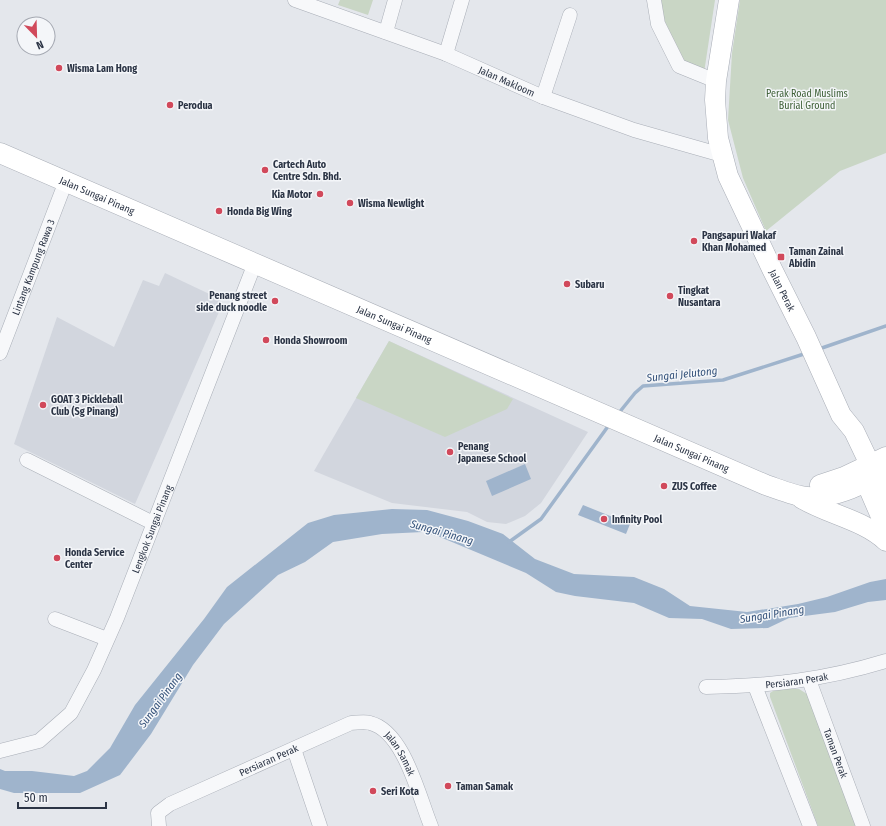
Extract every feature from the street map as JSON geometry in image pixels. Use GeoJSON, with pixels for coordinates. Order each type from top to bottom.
{"type":"FeatureCollection","features":[{"type":"Feature","properties":{"kind":"main road","name":"Jalan Perak"},"geometry":{"type":"LineString","coordinates":[[729,0],[716,81],[716,120],[722,155],[728,176],[778,283],[806,336],[841,415],[854,431],[874,470],[886,498]]}},
{"type":"Feature","properties":{"kind":"main road","name":"Jalan Sungai Pinang"},"geometry":{"type":"LineString","coordinates":[[0,153],[766,486],[791,492],[874,470]]}},
{"type":"Feature","properties":{"kind":"main road"},"geometry":{"type":"LineString","coordinates":[[874,470],[886,528]]}},
{"type":"Feature","properties":{"kind":"main road"},"geometry":{"type":"LineString","coordinates":[[791,492],[817,507],[871,530],[886,541]]}},
{"type":"Feature","properties":{"kind":"street","name":"Jalan Makloom"},"geometry":{"type":"LineString","coordinates":[[295,0],[327,5],[386,32],[446,54],[543,97],[634,130],[722,155]]}},
{"type":"Feature","properties":{"kind":"street"},"geometry":{"type":"LineString","coordinates":[[386,32],[395,0]]}},
{"type":"Feature","properties":{"kind":"street"},"geometry":{"type":"LineString","coordinates":[[446,54],[462,0]]}},
{"type":"Feature","properties":{"kind":"street"},"geometry":{"type":"LineString","coordinates":[[654,0],[658,24],[679,66],[716,81]]}},
{"type":"Feature","properties":{"kind":"street"},"geometry":{"type":"LineString","coordinates":[[543,97],[570,15]]}},
{"type":"Feature","properties":{"kind":"street","name":"Lintang Kampung Rawa 3"},"geometry":{"type":"LineString","coordinates":[[0,353],[66,181]]}},
{"type":"Feature","properties":{"kind":"street","name":"Lengkok Sungai Pinang"},"geometry":{"type":"LineString","coordinates":[[0,751],[39,741],[71,713],[94,670],[108,639],[255,263]]}},
{"type":"Feature","properties":{"kind":"street"},"geometry":{"type":"LineString","coordinates":[[27,460],[153,523]]}},
{"type":"Feature","properties":{"kind":"street"},"geometry":{"type":"LineString","coordinates":[[55,619],[108,639]]}},
{"type":"Feature","properties":{"kind":"street","name":"Persiaran Perak"},"geometry":{"type":"LineString","coordinates":[[706,687],[755,686],[809,680],[840,674],[886,661]]}},
{"type":"Feature","properties":{"kind":"street","name":"Taman Perak"},"geometry":{"type":"LineString","coordinates":[[809,680],[863,826]]}},
{"type":"Feature","properties":{"kind":"street"},"geometry":{"type":"LineString","coordinates":[[755,686],[810,826]]}},
{"type":"Feature","properties":{"kind":"street","name":"Persiaran Perak"},"geometry":{"type":"LineString","coordinates":[[159,819],[170,804],[351,723],[369,722],[382,729]]}},
{"type":"Feature","properties":{"kind":"street","name":"Jalan Samak"},"geometry":{"type":"LineString","coordinates":[[382,729],[396,742],[431,826]]}},
{"type":"Feature","properties":{"kind":"street"},"geometry":{"type":"LineString","coordinates":[[294,749],[320,826]]}},
{"type":"Feature","properties":{"kind":"shaded area"},"geometry":{"type":"Polygon","coordinates":[[[165,273],[220,299],[222,305],[135,504],[14,444],[57,317],[114,347],[143,280],[159,286],[165,273]]]}},
{"type":"Feature","properties":{"kind":"shaded area","name":"Penang Japanese School"},"geometry":{"type":"Polygon","coordinates":[[[389,341],[588,432],[541,503],[525,516],[506,524],[487,522],[467,512],[392,503],[314,471],[389,341]]]}},
{"type":"Feature","properties":{"kind":"green space"},"geometry":{"type":"Polygon","coordinates":[[[340,0],[373,0],[368,15],[338,5],[340,0]]]}},
{"type":"Feature","properties":{"kind":"green space"},"geometry":{"type":"Polygon","coordinates":[[[657,0],[715,0],[704,73],[680,64],[657,0]]]}},
{"type":"Feature","properties":{"kind":"green space","name":"Perak Road Muslims Burial Ground"},"geometry":{"type":"Polygon","coordinates":[[[740,0],[886,0],[886,153],[840,171],[766,231],[743,178],[728,120],[732,53],[740,0]]]}},
{"type":"Feature","properties":{"kind":"green space"},"geometry":{"type":"Polygon","coordinates":[[[389,341],[513,399],[507,409],[445,437],[356,398],[389,341]]]}},
{"type":"Feature","properties":{"kind":"green space"},"geometry":{"type":"Polygon","coordinates":[[[776,689],[799,689],[807,694],[856,826],[818,826],[770,697],[770,693],[776,689]]]}},
{"type":"Feature","properties":{"kind":"water"},"geometry":{"type":"Polygon","coordinates":[[[525,464],[531,479],[492,496],[486,481],[525,464]]]}},
{"type":"Feature","properties":{"kind":"water","name":"Infinity Pool"},"geometry":{"type":"Polygon","coordinates":[[[583,505],[630,524],[626,534],[578,515],[583,505]]]}},
{"type":"Feature","properties":{"kind":"water","name":"Sungai Pinang"},"geometry":{"type":"Polygon","coordinates":[[[392,509],[427,510],[468,521],[503,534],[535,559],[574,574],[634,577],[664,589],[690,606],[747,612],[798,604],[827,597],[870,582],[886,579],[886,600],[868,602],[835,612],[789,618],[768,628],[731,629],[702,619],[669,618],[634,603],[575,596],[556,592],[526,573],[440,537],[423,532],[382,534],[333,542],[305,562],[278,575],[224,624],[193,665],[151,734],[120,775],[80,793],[14,793],[0,789],[0,769],[5,771],[32,771],[74,776],[87,771],[110,748],[135,705],[204,619],[227,587],[308,523],[334,515],[392,509]]]}},
{"type":"Feature","properties":{"kind":"waterway","name":"Sungai Jelutong"},"geometry":{"type":"LineString","coordinates":[[819,349],[886,326]]}},
{"type":"Feature","properties":{"kind":"waterway","name":"Sungai Jelutong"},"geometry":{"type":"LineString","coordinates":[[618,414],[635,393],[643,386],[723,380],[807,353]]}},
{"type":"Feature","properties":{"kind":"waterway","name":"Sungai Jelutong"},"geometry":{"type":"LineString","coordinates":[[509,542],[541,519],[609,425]]}},
{"type":"Feature","properties":{"kind":"place","name":"Wisma Lam Hong"},"geometry":{"type":"Point","coordinates":[59,68]}},
{"type":"Feature","properties":{"kind":"place","name":"Perodua"},"geometry":{"type":"Point","coordinates":[170,105]}},
{"type":"Feature","properties":{"kind":"place","name":"Cartech Auto Centre Sdn. Bhd."},"geometry":{"type":"Point","coordinates":[265,170]}},
{"type":"Feature","properties":{"kind":"place","name":"Kia Motor"},"geometry":{"type":"Point","coordinates":[320,194]}},
{"type":"Feature","properties":{"kind":"place","name":"Wisma Newlight"},"geometry":{"type":"Point","coordinates":[350,203]}},
{"type":"Feature","properties":{"kind":"place","name":"Honda Big Wing"},"geometry":{"type":"Point","coordinates":[219,211]}},
{"type":"Feature","properties":{"kind":"place","name":"Pangsapuri Wakaf Khan Mohamed"},"geometry":{"type":"Point","coordinates":[694,241]}},
{"type":"Feature","properties":{"kind":"place","name":"Taman Zainal Abidin"},"geometry":{"type":"Point","coordinates":[781,257]}},
{"type":"Feature","properties":{"kind":"place","name":"Subaru"},"geometry":{"type":"Point","coordinates":[567,284]}},
{"type":"Feature","properties":{"kind":"place","name":"Tingkat Nusantara"},"geometry":{"type":"Point","coordinates":[670,296]}},
{"type":"Feature","properties":{"kind":"place","name":"Penang street side duck noodle"},"geometry":{"type":"Point","coordinates":[275,301]}},
{"type":"Feature","properties":{"kind":"place","name":"Honda Showroom"},"geometry":{"type":"Point","coordinates":[266,340]}},
{"type":"Feature","properties":{"kind":"place","name":"GOAT 3 Pickleball Club (Sg Pinang)"},"geometry":{"type":"Point","coordinates":[43,405]}},
{"type":"Feature","properties":{"kind":"place","name":"Penang Japanese School"},"geometry":{"type":"Point","coordinates":[450,452]}},
{"type":"Feature","properties":{"kind":"place","name":"ZUS Coffee"},"geometry":{"type":"Point","coordinates":[664,486]}},
{"type":"Feature","properties":{"kind":"place","name":"Infinity Pool"},"geometry":{"type":"Point","coordinates":[604,519]}},
{"type":"Feature","properties":{"kind":"place","name":"Honda Service Center"},"geometry":{"type":"Point","coordinates":[57,558]}},
{"type":"Feature","properties":{"kind":"place","name":"Taman Samak"},"geometry":{"type":"Point","coordinates":[448,786]}},
{"type":"Feature","properties":{"kind":"place","name":"Seri Kota"},"geometry":{"type":"Point","coordinates":[373,791]}}]}
